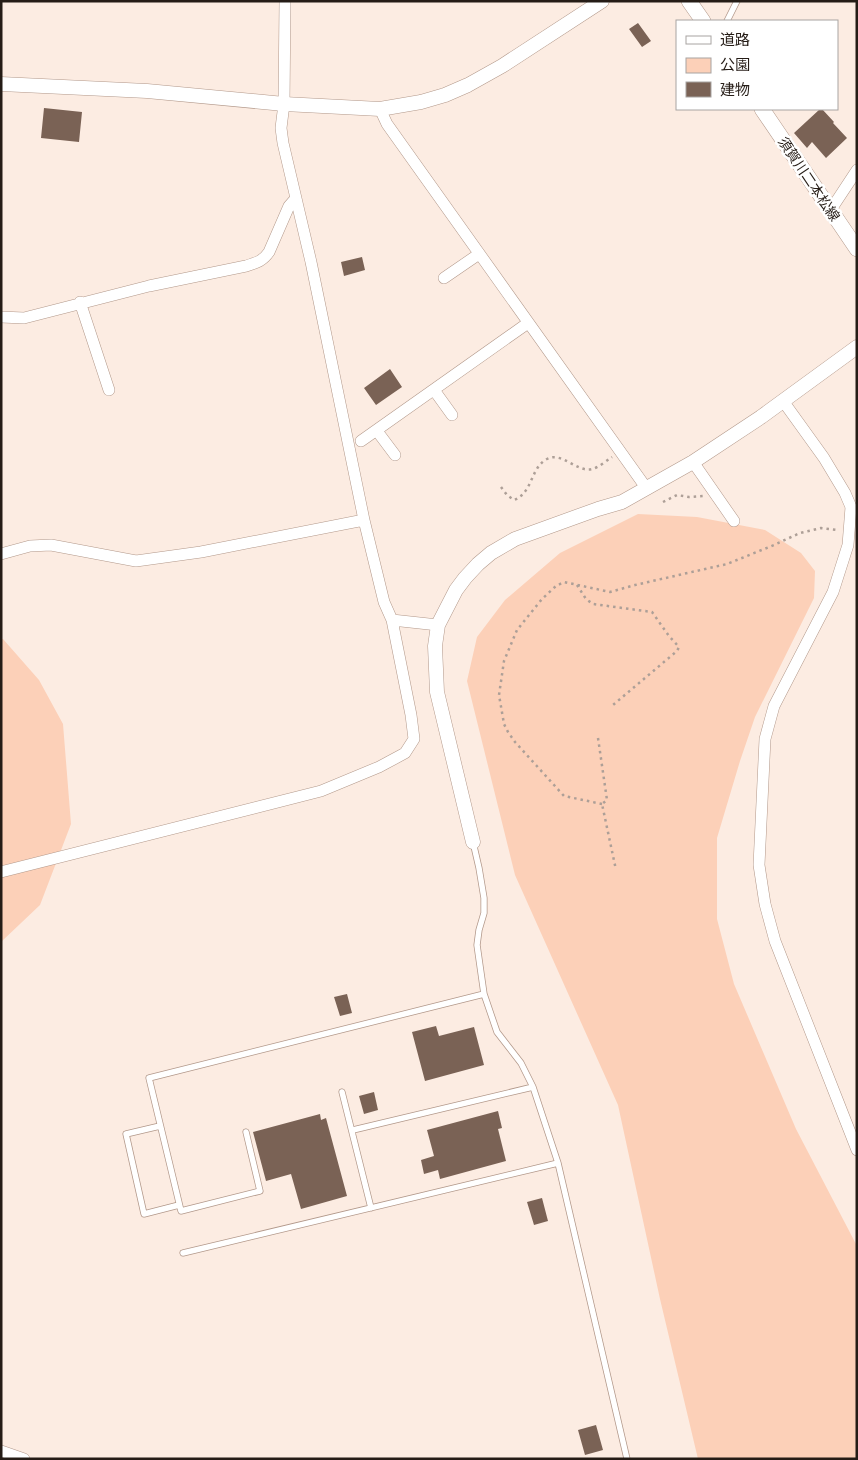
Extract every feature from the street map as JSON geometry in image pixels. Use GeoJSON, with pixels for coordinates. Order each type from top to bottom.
{"type":"FeatureCollection","features":[{"type":"Feature","properties":{"kind":"main road"},"geometry":{"type":"LineString","coordinates":[[689,1],[702,20]]}},
{"type":"Feature","properties":{"kind":"main road","name":"須賀川二本松線"},"geometry":{"type":"LineString","coordinates":[[763,110],[857,249]]}},
{"type":"Feature","properties":{"kind":"street"},"geometry":{"type":"LineString","coordinates":[[1,872],[321,791],[379,767],[405,753],[414,739],[412,716],[392,620],[384,602],[364,520],[311,262],[283,143],[281,128],[284,104],[285,1]]}},
{"type":"Feature","properties":{"kind":"street"},"geometry":{"type":"LineString","coordinates":[[1,84],[147,90],[284,104],[380,109],[421,102],[445,95],[468,84],[502,66],[602,1]]}},
{"type":"Feature","properties":{"kind":"street"},"geometry":{"type":"LineString","coordinates":[[380,109],[387,124],[647,489]]}},
{"type":"Feature","properties":{"kind":"street"},"geometry":{"type":"LineString","coordinates":[[830,211],[857,170]]}},
{"type":"Feature","properties":{"kind":"street"},"geometry":{"type":"LineString","coordinates":[[1,317],[24,318],[80,302],[258,263],[269,252],[289,206],[296,198]]}},
{"type":"Feature","properties":{"kind":"street"},"geometry":{"type":"LineString","coordinates":[[444,278],[479,254]]}},
{"type":"Feature","properties":{"kind":"street"},"geometry":{"type":"LineString","coordinates":[[80,302],[109,390]]}},
{"type":"Feature","properties":{"kind":"street"},"geometry":{"type":"LineString","coordinates":[[361,442],[528,323]]}},
{"type":"Feature","properties":{"kind":"street"},"geometry":{"type":"LineString","coordinates":[[473,842],[437,692],[435,646],[438,625],[456,590],[465,578],[491,553],[515,539],[622,502],[693,462],[783,401],[857,347]]}},
{"type":"Feature","properties":{"kind":"street"},"geometry":{"type":"LineString","coordinates":[[434,390],[452,415]]}},
{"type":"Feature","properties":{"kind":"street"},"geometry":{"type":"LineString","coordinates":[[783,401],[824,458],[845,493],[851,508],[853,530],[833,592],[774,706],[765,739],[759,865],[765,904],[775,941],[857,1150]]}},
{"type":"Feature","properties":{"kind":"street"},"geometry":{"type":"LineString","coordinates":[[377,431],[395,455]]}},
{"type":"Feature","properties":{"kind":"street"},"geometry":{"type":"LineString","coordinates":[[693,462],[734,521]]}},
{"type":"Feature","properties":{"kind":"street"},"geometry":{"type":"LineString","coordinates":[[851,508],[857,496]]}},
{"type":"Feature","properties":{"kind":"street"},"geometry":{"type":"LineString","coordinates":[[1,554],[30,546],[52,545],[136,561],[201,552],[364,520]]}},
{"type":"Feature","properties":{"kind":"street"},"geometry":{"type":"LineString","coordinates":[[392,620],[438,625]]}},
{"type":"Feature","properties":{"kind":"street"},"geometry":{"type":"LineString","coordinates":[[1,1451],[24,1459]]}},
{"type":"Feature","properties":{"kind":"lane"},"geometry":{"type":"LineString","coordinates":[[728,20],[737,1]]}},
{"type":"Feature","properties":{"kind":"lane"},"geometry":{"type":"LineString","coordinates":[[473,842],[484,898],[484,913],[479,930],[478,945],[484,994],[497,1032],[521,1063],[533,1087],[558,1163],[627,1459]]}},
{"type":"Feature","properties":{"kind":"lane"},"geometry":{"type":"LineString","coordinates":[[246,1132],[260,1191],[181,1211],[149,1078],[484,994]]}},
{"type":"Feature","properties":{"kind":"lane"},"geometry":{"type":"LineString","coordinates":[[353,1130],[533,1087]]}},
{"type":"Feature","properties":{"kind":"lane"},"geometry":{"type":"LineString","coordinates":[[342,1092],[371,1208]]}},
{"type":"Feature","properties":{"kind":"lane"},"geometry":{"type":"LineString","coordinates":[[160,1126],[126,1134],[144,1214],[179,1204]]}},
{"type":"Feature","properties":{"kind":"lane"},"geometry":{"type":"LineString","coordinates":[[182,1253],[558,1163]]}},
{"type":"Feature","properties":{"kind":"path"},"geometry":{"type":"LineString","coordinates":[[502,487],[507,495],[514,500],[525,493],[539,466],[547,459],[559,458],[586,470],[593,469],[620,452]]}},
{"type":"Feature","properties":{"kind":"path"},"geometry":{"type":"LineString","coordinates":[[663,502],[677,495],[697,497],[714,492]]}},
{"type":"Feature","properties":{"kind":"path"},"geometry":{"type":"LineString","coordinates":[[602,804],[564,796],[508,732],[504,724],[499,695],[504,661],[517,630],[542,599],[556,586],[564,582],[610,592],[635,584],[727,564],[800,533],[821,528],[853,530]]}},
{"type":"Feature","properties":{"kind":"path"},"geometry":{"type":"LineString","coordinates":[[576,584],[586,599],[593,604],[652,612],[679,647],[677,651],[613,705]]}},
{"type":"Feature","properties":{"kind":"path"},"geometry":{"type":"LineString","coordinates":[[598,738],[607,800],[602,804]]}},
{"type":"Feature","properties":{"kind":"path"},"geometry":{"type":"LineString","coordinates":[[602,804],[616,870]]}},
{"type":"Feature","properties":{"kind":"green space"},"geometry":{"type":"Polygon","coordinates":[[[638,514],[697,517],[765,530],[801,553],[815,571],[814,598],[755,717],[717,838],[717,919],[734,984],[796,1129],[857,1246],[857,1459],[698,1459],[660,1299],[618,1105],[515,875],[467,681],[477,637],[505,600],[560,553],[638,514]]]}},
{"type":"Feature","properties":{"kind":"green space"},"geometry":{"type":"Polygon","coordinates":[[[1,639],[39,680],[63,724],[71,824],[40,905],[1,942],[1,639]]]}},
{"type":"Feature","properties":{"kind":"building"},"geometry":{"type":"Polygon","coordinates":[[[638,23],[651,41],[642,47],[629,29],[638,23]]]}},
{"type":"Feature","properties":{"kind":"building"},"geometry":{"type":"Polygon","coordinates":[[[44,108],[82,112],[79,142],[41,138],[44,108]]]}},
{"type":"Feature","properties":{"kind":"building"},"geometry":{"type":"Polygon","coordinates":[[[819,110],[823,110],[847,138],[826,158],[812,142],[807,148],[794,133],[819,110]]]}},
{"type":"Feature","properties":{"kind":"building"},"geometry":{"type":"Polygon","coordinates":[[[362,257],[365,270],[344,276],[341,262],[362,257]]]}},
{"type":"Feature","properties":{"kind":"building"},"geometry":{"type":"Polygon","coordinates":[[[390,369],[402,387],[376,405],[364,388],[390,369]]]}},
{"type":"Feature","properties":{"kind":"building"},"geometry":{"type":"Polygon","coordinates":[[[347,994],[352,1013],[340,1016],[334,997],[347,994]]]}},
{"type":"Feature","properties":{"kind":"building"},"geometry":{"type":"Polygon","coordinates":[[[436,1026],[439,1036],[474,1027],[484,1065],[425,1081],[412,1032],[436,1026]]]}},
{"type":"Feature","properties":{"kind":"building"},"geometry":{"type":"Polygon","coordinates":[[[374,1092],[378,1110],[364,1114],[359,1096],[374,1092]]]}},
{"type":"Feature","properties":{"kind":"building"},"geometry":{"type":"Polygon","coordinates":[[[498,1111],[502,1128],[498,1129],[506,1161],[440,1179],[438,1170],[424,1174],[421,1160],[434,1156],[427,1130],[498,1111]]]}},
{"type":"Feature","properties":{"kind":"building"},"geometry":{"type":"Polygon","coordinates":[[[320,1114],[321,1120],[326,1118],[347,1196],[301,1209],[291,1174],[266,1181],[253,1132],[320,1114]]]}},
{"type":"Feature","properties":{"kind":"building"},"geometry":{"type":"Polygon","coordinates":[[[542,1198],[548,1221],[534,1225],[527,1202],[542,1198]]]}},
{"type":"Feature","properties":{"kind":"building"},"geometry":{"type":"Polygon","coordinates":[[[596,1425],[603,1450],[585,1455],[578,1430],[596,1425]]]}}]}
